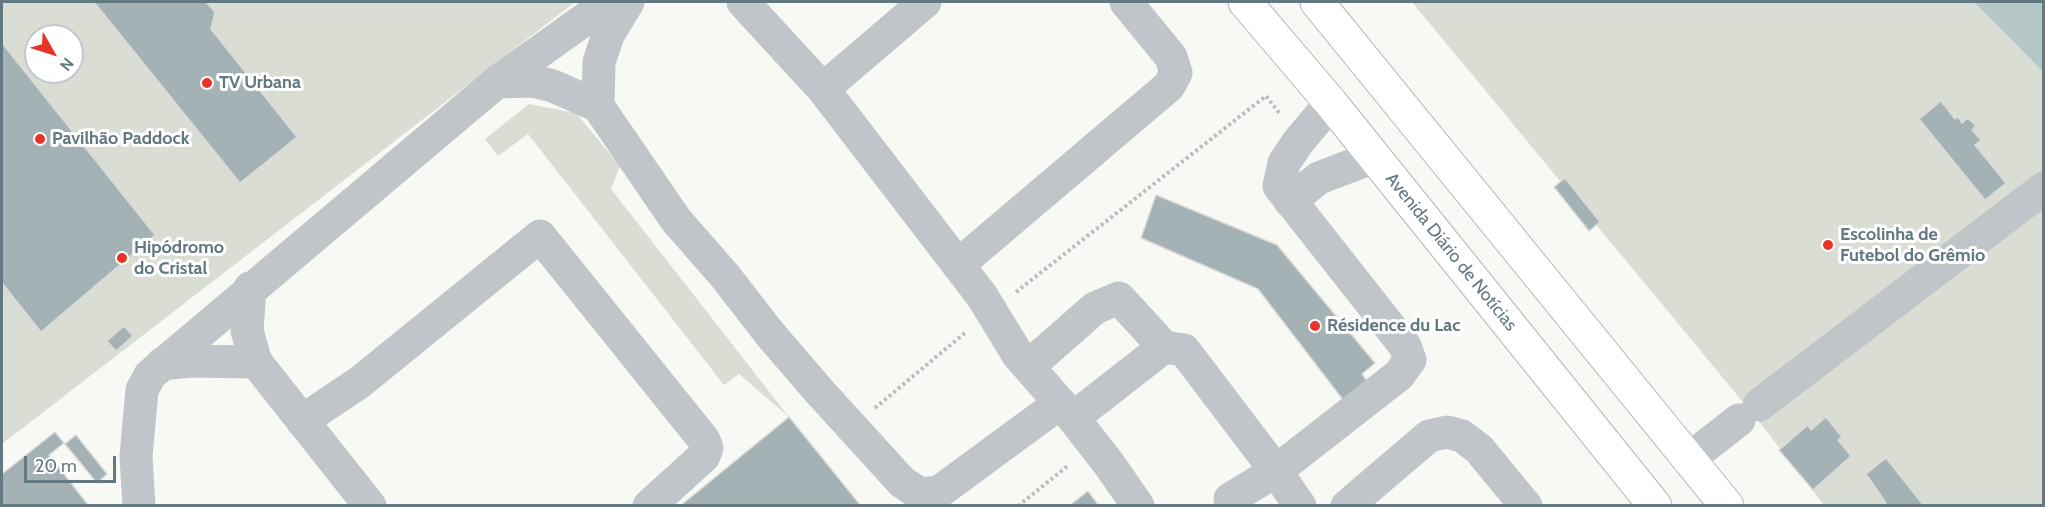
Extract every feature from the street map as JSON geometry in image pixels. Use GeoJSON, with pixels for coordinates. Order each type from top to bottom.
{"type":"FeatureCollection","features":[{"type":"Feature","properties":{"kind":"main road","name":"Avenida Diário de Notícias"},"geometry":{"type":"LineString","coordinates":[[1245,2],[1331,103],[1655,506]]}},
{"type":"Feature","properties":{"kind":"main road"},"geometry":{"type":"LineString","coordinates":[[1317,2],[1727,506]]}},
{"type":"Feature","properties":{"kind":"lane"},"geometry":{"type":"LineString","coordinates":[[139,506],[136,456],[142,390],[150,375],[496,82],[609,2]]}},
{"type":"Feature","properties":{"kind":"lane"},"geometry":{"type":"LineString","coordinates":[[598,106],[598,62],[608,36],[628,2]]}},
{"type":"Feature","properties":{"kind":"lane"},"geometry":{"type":"LineString","coordinates":[[823,89],[925,2]]}},
{"type":"Feature","properties":{"kind":"lane"},"geometry":{"type":"LineString","coordinates":[[958,264],[1170,86],[1176,73],[1171,57],[1126,2]]}},
{"type":"Feature","properties":{"kind":"lane"},"geometry":{"type":"LineString","coordinates":[[758,6],[958,264],[1023,361],[1109,464],[1138,506]]}},
{"type":"Feature","properties":{"kind":"lane"},"geometry":{"type":"LineString","coordinates":[[496,82],[533,81],[553,86],[598,106],[676,220],[725,276],[805,375],[902,482],[920,494],[939,492],[1164,346]]}},
{"type":"Feature","properties":{"kind":"lane"},"geometry":{"type":"LineString","coordinates":[[1230,499],[1276,471],[1399,375],[1410,360],[1405,346],[1279,186],[1284,163],[1298,142],[1331,103]]}},
{"type":"Feature","properties":{"kind":"lane"},"geometry":{"type":"LineString","coordinates":[[1290,201],[1319,178],[1374,157]]}},
{"type":"Feature","properties":{"kind":"lane"},"geometry":{"type":"LineString","coordinates":[[1689,459],[2043,188]]}},
{"type":"Feature","properties":{"kind":"lane"},"geometry":{"type":"LineString","coordinates":[[302,421],[360,382],[540,236],[704,440],[707,448],[704,456],[649,506]]}},
{"type":"Feature","properties":{"kind":"lane"},"geometry":{"type":"LineString","coordinates":[[250,288],[247,331],[256,362],[370,506]]}},
{"type":"Feature","properties":{"kind":"lane"},"geometry":{"type":"LineString","coordinates":[[1023,361],[1095,308],[1119,298],[1164,346],[1184,350],[1300,506]]}},
{"type":"Feature","properties":{"kind":"lane"},"geometry":{"type":"LineString","coordinates":[[162,364],[190,361],[256,362]]}},
{"type":"Feature","properties":{"kind":"lane"},"geometry":{"type":"LineString","coordinates":[[1347,506],[1429,436],[1447,432],[1462,436],[1479,449],[1526,506]]}},
{"type":"Feature","properties":{"kind":"path"},"geometry":{"type":"LineString","coordinates":[[853,427],[991,311],[1266,96],[1281,115]]}},
{"type":"Feature","properties":{"kind":"path"},"geometry":{"type":"LineString","coordinates":[[1018,506],[1069,465],[1077,472]]}},
{"type":"Feature","properties":{"kind":"shaded area","name":"Hipódromo do Cristal"},"geometry":{"type":"Polygon","coordinates":[[[2,2],[575,2],[2,444],[2,2]]]}},
{"type":"Feature","properties":{"kind":"shaded area","name":"Escolinha de Futebol do Grêmio"},"geometry":{"type":"Polygon","coordinates":[[[1412,2],[1974,2],[2043,72],[2043,505],[1824,505],[1757,419],[1412,2]]]}},
{"type":"Feature","properties":{"kind":"shaded area"},"geometry":{"type":"Polygon","coordinates":[[[1974,2],[2043,2],[2043,72],[1974,2]]]}},
{"type":"Feature","properties":{"kind":"shaded area"},"geometry":{"type":"Polygon","coordinates":[[[529,104],[576,113],[620,166],[611,189],[789,417],[739,374],[724,385],[528,134],[498,156],[485,139],[529,104]]]}},
{"type":"Feature","properties":{"kind":"building","name":"TV Urbana"},"geometry":{"type":"Polygon","coordinates":[[[94,2],[206,2],[215,12],[211,29],[297,137],[240,183],[94,2]]]}},
{"type":"Feature","properties":{"kind":"building","name":"Pavilhão Paddock"},"geometry":{"type":"Polygon","coordinates":[[[2,43],[24,71],[24,84],[35,84],[155,235],[41,332],[2,283],[2,43]]]}},
{"type":"Feature","properties":{"kind":"building"},"geometry":{"type":"Polygon","coordinates":[[[1941,101],[1955,119],[1958,117],[1962,123],[1968,118],[1976,126],[1972,130],[1981,140],[1975,145],[2006,183],[1985,200],[1919,119],[1941,101]]]}},
{"type":"Feature","properties":{"kind":"building"},"geometry":{"type":"Polygon","coordinates":[[[1565,178],[1600,222],[1589,231],[1554,187],[1565,178]]]}},
{"type":"Feature","properties":{"kind":"building","name":"Résidence du Lac"},"geometry":{"type":"Polygon","coordinates":[[[1156,195],[1277,245],[1375,363],[1362,374],[1371,387],[1347,405],[1258,289],[1141,238],[1156,195]]]}},
{"type":"Feature","properties":{"kind":"building"},"geometry":{"type":"Polygon","coordinates":[[[124,326],[133,336],[116,351],[107,341],[124,326]]]}},
{"type":"Feature","properties":{"kind":"building"},"geometry":{"type":"Polygon","coordinates":[[[789,417],[861,506],[680,506],[789,417]]]}},
{"type":"Feature","properties":{"kind":"building"},"geometry":{"type":"Polygon","coordinates":[[[1826,417],[1842,437],[1838,440],[1851,456],[1813,490],[1779,450],[1808,425],[1811,430],[1826,417]]]}},
{"type":"Feature","properties":{"kind":"building"},"geometry":{"type":"Polygon","coordinates":[[[55,432],[64,443],[49,455],[89,506],[2,506],[2,474],[55,432]]]}},
{"type":"Feature","properties":{"kind":"building"},"geometry":{"type":"Polygon","coordinates":[[[76,435],[107,474],[97,483],[65,444],[76,435]]]}},
{"type":"Feature","properties":{"kind":"building"},"geometry":{"type":"Polygon","coordinates":[[[1886,458],[1924,506],[1883,506],[1886,503],[1866,474],[1886,458]]]}},
{"type":"Feature","properties":{"kind":"building"},"geometry":{"type":"Polygon","coordinates":[[[1088,491],[1099,506],[1069,506],[1088,491]]]}},
{"type":"Feature","properties":{"kind":"place","name":"TV Urbana"},"geometry":{"type":"Point","coordinates":[207,83]}},
{"type":"Feature","properties":{"kind":"place","name":"Pavilhão Paddock"},"geometry":{"type":"Point","coordinates":[40,139]}},
{"type":"Feature","properties":{"kind":"place","name":"Escolinha de Futebol do Grêmio"},"geometry":{"type":"Point","coordinates":[1828,245]}},
{"type":"Feature","properties":{"kind":"place","name":"Hipódromo do Cristal"},"geometry":{"type":"Point","coordinates":[122,258]}},
{"type":"Feature","properties":{"kind":"place","name":"Résidence du Lac"},"geometry":{"type":"Point","coordinates":[1315,326]}}]}
